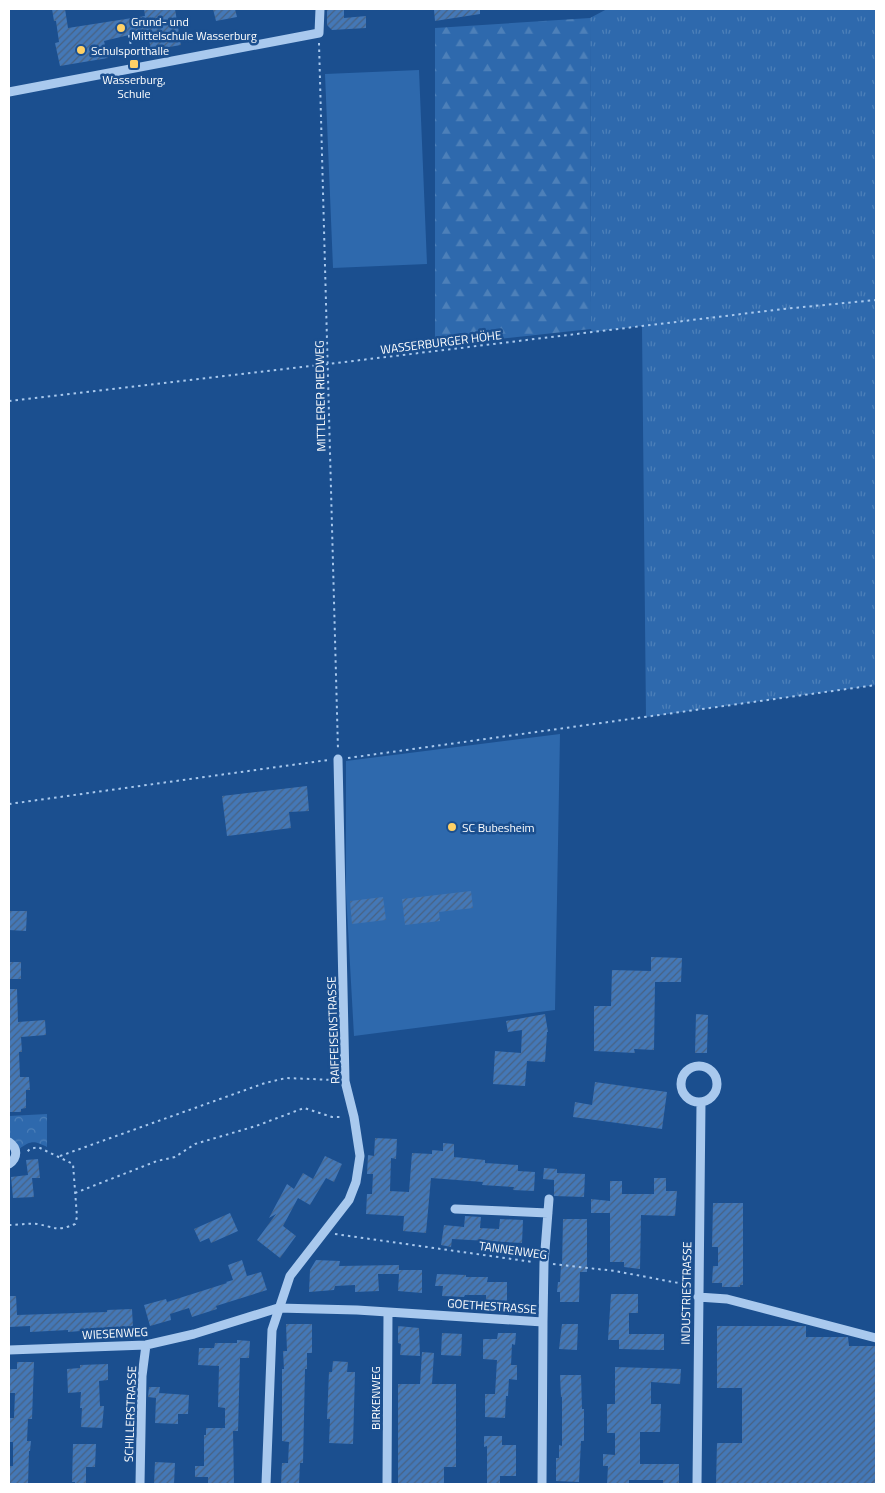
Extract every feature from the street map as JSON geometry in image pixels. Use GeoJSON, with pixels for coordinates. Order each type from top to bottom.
{"type":"FeatureCollection","features":[{"type":"Feature","properties":{"kind":"street"},"geometry":{"type":"LineString","coordinates":[[9,92],[319,33],[320,9]]}},
{"type":"Feature","properties":{"kind":"street","name":"RAIFFEISENSTRASSE"},"geometry":{"type":"LineString","coordinates":[[266,1484],[272,1330],[278,1308],[290,1276],[349,1200],[356,1182],[360,1156],[354,1117],[345,1080],[338,759]]}},
{"type":"Feature","properties":{"kind":"street"},"geometry":{"type":"LineString","coordinates":[[697,1066],[714,1072],[718,1083],[717,1089],[711,1098],[701,1103],[694,1102],[684,1095],[680,1083],[686,1071],[697,1066]]}},
{"type":"Feature","properties":{"kind":"street","name":"INDUSTRIESTRASSE"},"geometry":{"type":"LineString","coordinates":[[697,1484],[701,1103]]}},
{"type":"Feature","properties":{"kind":"street"},"geometry":{"type":"LineString","coordinates":[[9,1142],[14,1146],[16,1153],[14,1160],[9,1164]]}},
{"type":"Feature","properties":{"kind":"street"},"geometry":{"type":"LineString","coordinates":[[543,1322],[544,1263],[549,1199]]}},
{"type":"Feature","properties":{"kind":"street"},"geometry":{"type":"LineString","coordinates":[[455,1210],[548,1213]]}},
{"type":"Feature","properties":{"kind":"street"},"geometry":{"type":"LineString","coordinates":[[698,1297],[727,1299],[876,1338]]}},
{"type":"Feature","properties":{"kind":"street","name":"GOETHESTRASSE"},"geometry":{"type":"LineString","coordinates":[[278,1308],[357,1310],[543,1322],[542,1484]]}},
{"type":"Feature","properties":{"kind":"street","name":"WIESENWEG"},"geometry":{"type":"LineString","coordinates":[[9,1350],[146,1345],[194,1334],[278,1308]]}},
{"type":"Feature","properties":{"kind":"street","name":"BIRKENWEG"},"geometry":{"type":"LineString","coordinates":[[387,1484],[388,1312]]}},
{"type":"Feature","properties":{"kind":"street","name":"SCHILLERSTRASSE"},"geometry":{"type":"LineString","coordinates":[[140,1484],[142,1376],[146,1345]]}},
{"type":"Feature","properties":{"kind":"path","name":"MITTLERER RIEDWEG"},"geometry":{"type":"LineString","coordinates":[[319,33],[338,759]]}},
{"type":"Feature","properties":{"kind":"path"},"geometry":{"type":"LineString","coordinates":[[129,36],[135,68]]}},
{"type":"Feature","properties":{"kind":"path","name":"WASSERBURGER HÖHE"},"geometry":{"type":"LineString","coordinates":[[9,400],[783,309],[876,300]]}},
{"type":"Feature","properties":{"kind":"path"},"geometry":{"type":"LineString","coordinates":[[9,804],[876,685]]}},
{"type":"Feature","properties":{"kind":"path"},"geometry":{"type":"LineString","coordinates":[[60,1156],[265,1083],[286,1078],[345,1080]]}},
{"type":"Feature","properties":{"kind":"path"},"geometry":{"type":"LineString","coordinates":[[75,1193],[157,1161],[175,1157],[195,1144],[256,1126],[304,1108],[332,1117],[354,1117]]}},
{"type":"Feature","properties":{"kind":"path"},"geometry":{"type":"LineString","coordinates":[[9,1225],[37,1224],[53,1229],[64,1229],[76,1224],[78,1217],[73,1164],[38,1146],[30,1149],[23,1156],[16,1153]]}},
{"type":"Feature","properties":{"kind":"path","name":"TANNENWEG"},"geometry":{"type":"LineString","coordinates":[[324,1232],[614,1271],[699,1287]]}},
{"type":"Feature","properties":{"kind":"green space"},"geometry":{"type":"Polygon","coordinates":[[[607,9],[876,9],[876,685],[646,717],[642,326],[592,332],[591,329],[590,18],[607,9]]]}},
{"type":"Feature","properties":{"kind":"green space"},"geometry":{"type":"Polygon","coordinates":[[[590,18],[591,329],[435,346],[435,28],[590,18]]]}},
{"type":"Feature","properties":{"kind":"green space"},"geometry":{"type":"Polygon","coordinates":[[[419,70],[427,264],[333,268],[325,74],[419,70]]]}},
{"type":"Feature","properties":{"kind":"green space","name":"SC Bubesheim"},"geometry":{"type":"Polygon","coordinates":[[[560,734],[555,1010],[354,1036],[346,893],[346,761],[560,734]]]}},
{"type":"Feature","properties":{"kind":"green space"},"geometry":{"type":"Polygon","coordinates":[[[47,1114],[47,1147],[33,1142],[19,1149],[16,1143],[9,1137],[9,1116],[47,1114]]]}},
{"type":"Feature","properties":{"kind":"building"},"geometry":{"type":"Polygon","coordinates":[[[52,9],[65,9],[68,28],[145,16],[144,9],[175,9],[181,45],[151,50],[148,34],[129,35],[104,41],[108,58],[60,66],[55,43],[59,42],[52,9]]]}},
{"type":"Feature","properties":{"kind":"building"},"geometry":{"type":"Polygon","coordinates":[[[213,9],[235,9],[237,17],[216,21],[213,9]]]}},
{"type":"Feature","properties":{"kind":"building"},"geometry":{"type":"Polygon","coordinates":[[[327,9],[344,9],[344,18],[366,16],[366,28],[332,30],[327,25],[327,9]]]}},
{"type":"Feature","properties":{"kind":"building"},"geometry":{"type":"Polygon","coordinates":[[[480,9],[480,14],[435,21],[434,10],[480,9]]]}},
{"type":"Feature","properties":{"kind":"building"},"geometry":{"type":"Polygon","coordinates":[[[307,786],[309,811],[289,812],[291,828],[227,836],[222,796],[307,786]]]}},
{"type":"Feature","properties":{"kind":"building"},"geometry":{"type":"Polygon","coordinates":[[[471,891],[473,908],[439,912],[440,921],[405,925],[402,899],[471,891]]]}},
{"type":"Feature","properties":{"kind":"building"},"geometry":{"type":"Polygon","coordinates":[[[383,897],[386,920],[352,924],[350,901],[383,897]]]}},
{"type":"Feature","properties":{"kind":"building"},"geometry":{"type":"Polygon","coordinates":[[[9,911],[27,911],[26,931],[9,930],[9,911]]]}},
{"type":"Feature","properties":{"kind":"building"},"geometry":{"type":"Polygon","coordinates":[[[651,957],[682,958],[681,982],[655,982],[654,1050],[634,1049],[635,1053],[594,1051],[594,1006],[611,1006],[612,970],[651,971],[651,957]]]}},
{"type":"Feature","properties":{"kind":"building"},"geometry":{"type":"Polygon","coordinates":[[[9,962],[21,962],[21,979],[9,979],[9,962]]]}},
{"type":"Feature","properties":{"kind":"building"},"geometry":{"type":"Polygon","coordinates":[[[9,989],[17,989],[18,1022],[45,1020],[46,1035],[21,1037],[22,1052],[19,1052],[20,1077],[29,1077],[30,1090],[26,1090],[26,1108],[21,1109],[21,1112],[9,1112],[9,989]]]}},
{"type":"Feature","properties":{"kind":"building"},"geometry":{"type":"Polygon","coordinates":[[[545,1014],[548,1032],[545,1062],[527,1061],[525,1086],[493,1084],[495,1051],[521,1053],[522,1030],[508,1032],[506,1021],[545,1014]]]}},
{"type":"Feature","properties":{"kind":"building"},"geometry":{"type":"Polygon","coordinates":[[[696,1014],[708,1015],[707,1053],[695,1053],[696,1014]]]}},
{"type":"Feature","properties":{"kind":"building"},"geometry":{"type":"Polygon","coordinates":[[[595,1082],[667,1092],[662,1129],[573,1117],[575,1102],[592,1105],[595,1082]]]}},
{"type":"Feature","properties":{"kind":"building"},"geometry":{"type":"Polygon","coordinates":[[[375,1138],[397,1139],[396,1159],[391,1158],[390,1191],[409,1192],[412,1153],[432,1154],[432,1150],[443,1151],[443,1143],[454,1144],[454,1157],[485,1160],[485,1163],[518,1165],[518,1171],[535,1172],[534,1191],[513,1190],[514,1187],[482,1185],[483,1182],[431,1178],[426,1233],[403,1231],[404,1216],[366,1214],[367,1194],[372,1194],[373,1174],[367,1174],[368,1155],[374,1156],[375,1138]]]}},
{"type":"Feature","properties":{"kind":"building"},"geometry":{"type":"Polygon","coordinates":[[[325,1156],[342,1164],[334,1182],[326,1178],[310,1205],[298,1198],[283,1226],[296,1236],[280,1258],[257,1240],[276,1214],[269,1218],[287,1184],[294,1189],[303,1173],[313,1179],[325,1156]]]}},
{"type":"Feature","properties":{"kind":"building"},"geometry":{"type":"Polygon","coordinates":[[[38,1159],[40,1178],[32,1178],[34,1197],[13,1198],[11,1177],[28,1175],[26,1160],[38,1159]]]}},
{"type":"Feature","properties":{"kind":"building"},"geometry":{"type":"Polygon","coordinates":[[[544,1168],[557,1169],[557,1173],[585,1174],[584,1197],[554,1196],[554,1180],[543,1179],[544,1168]]]}},
{"type":"Feature","properties":{"kind":"building"},"geometry":{"type":"Polygon","coordinates":[[[654,1178],[666,1178],[666,1191],[677,1191],[675,1216],[641,1215],[640,1269],[624,1267],[624,1262],[610,1262],[610,1213],[591,1213],[591,1199],[610,1201],[610,1181],[622,1181],[622,1194],[654,1194],[654,1178]]]}},
{"type":"Feature","properties":{"kind":"building"},"geometry":{"type":"Polygon","coordinates":[[[713,1203],[743,1203],[743,1285],[740,1285],[740,1287],[722,1287],[722,1283],[712,1283],[713,1266],[718,1266],[718,1247],[712,1247],[713,1203]]]}},
{"type":"Feature","properties":{"kind":"building"},"geometry":{"type":"Polygon","coordinates":[[[230,1213],[238,1231],[211,1243],[209,1238],[200,1242],[194,1229],[230,1213]]]}},
{"type":"Feature","properties":{"kind":"building"},"geometry":{"type":"Polygon","coordinates":[[[465,1216],[481,1217],[480,1228],[499,1229],[500,1219],[523,1220],[522,1243],[452,1239],[451,1247],[441,1245],[444,1225],[464,1227],[465,1216]]]}},
{"type":"Feature","properties":{"kind":"building"},"geometry":{"type":"Polygon","coordinates":[[[563,1219],[587,1219],[587,1272],[580,1272],[579,1302],[560,1302],[560,1292],[557,1292],[562,1266],[563,1219]]]}},
{"type":"Feature","properties":{"kind":"building"},"geometry":{"type":"Polygon","coordinates":[[[242,1260],[247,1276],[261,1272],[267,1290],[216,1306],[217,1309],[192,1317],[189,1308],[170,1314],[171,1320],[150,1326],[144,1305],[166,1299],[167,1302],[227,1283],[233,1280],[228,1265],[242,1260]]]}},
{"type":"Feature","properties":{"kind":"building"},"geometry":{"type":"Polygon","coordinates":[[[316,1260],[340,1261],[339,1266],[399,1265],[399,1270],[422,1270],[422,1293],[398,1291],[399,1274],[378,1274],[379,1291],[355,1292],[355,1285],[335,1286],[334,1290],[309,1292],[310,1270],[316,1260]]]}},
{"type":"Feature","properties":{"kind":"building"},"geometry":{"type":"Polygon","coordinates":[[[437,1274],[488,1277],[487,1282],[507,1282],[507,1301],[486,1300],[486,1295],[442,1296],[443,1286],[435,1286],[437,1274]]]}},
{"type":"Feature","properties":{"kind":"building"},"geometry":{"type":"Polygon","coordinates":[[[611,1294],[638,1294],[638,1313],[629,1313],[629,1334],[664,1334],[664,1350],[619,1349],[619,1340],[608,1340],[611,1294]]]}},
{"type":"Feature","properties":{"kind":"building"},"geometry":{"type":"Polygon","coordinates":[[[9,1296],[16,1296],[17,1315],[107,1312],[107,1310],[132,1309],[133,1327],[68,1332],[68,1330],[30,1332],[30,1326],[9,1327],[9,1296]]]}},
{"type":"Feature","properties":{"kind":"building"},"geometry":{"type":"Polygon","coordinates":[[[286,1324],[312,1324],[312,1353],[307,1353],[307,1369],[305,1369],[303,1463],[300,1463],[299,1484],[281,1484],[282,1463],[288,1463],[289,1442],[282,1441],[282,1369],[284,1369],[283,1351],[287,1351],[286,1324]]]}},
{"type":"Feature","properties":{"kind":"building"},"geometry":{"type":"Polygon","coordinates":[[[562,1324],[578,1324],[577,1350],[559,1349],[562,1324]]]}},
{"type":"Feature","properties":{"kind":"building"},"geometry":{"type":"Polygon","coordinates":[[[398,1326],[419,1328],[420,1356],[400,1355],[401,1344],[398,1343],[398,1326]]]}},
{"type":"Feature","properties":{"kind":"building"},"geometry":{"type":"Polygon","coordinates":[[[717,1326],[806,1326],[806,1337],[848,1337],[849,1346],[876,1346],[876,1484],[716,1484],[717,1443],[742,1443],[742,1388],[717,1388],[717,1326]]]}},
{"type":"Feature","properties":{"kind":"building"},"geometry":{"type":"Polygon","coordinates":[[[442,1333],[462,1334],[461,1356],[441,1355],[442,1333]]]}},
{"type":"Feature","properties":{"kind":"building"},"geometry":{"type":"Polygon","coordinates":[[[498,1333],[516,1333],[515,1345],[512,1344],[511,1365],[517,1365],[517,1380],[509,1379],[505,1418],[485,1417],[485,1394],[495,1394],[497,1360],[483,1359],[483,1339],[497,1339],[498,1333]]]}},
{"type":"Feature","properties":{"kind":"building"},"geometry":{"type":"Polygon","coordinates":[[[237,1340],[250,1341],[249,1358],[240,1358],[238,1431],[233,1431],[234,1484],[208,1484],[208,1477],[195,1477],[195,1466],[204,1466],[204,1435],[206,1435],[206,1428],[225,1428],[225,1408],[218,1407],[219,1366],[198,1365],[199,1348],[214,1348],[215,1343],[237,1343],[237,1340]]]}},
{"type":"Feature","properties":{"kind":"building"},"geometry":{"type":"Polygon","coordinates":[[[422,1352],[434,1353],[432,1384],[456,1384],[456,1467],[444,1467],[444,1484],[398,1484],[398,1384],[420,1384],[422,1352]]]}},
{"type":"Feature","properties":{"kind":"building"},"geometry":{"type":"Polygon","coordinates":[[[333,1361],[348,1362],[347,1372],[355,1372],[353,1444],[329,1443],[330,1419],[327,1419],[329,1372],[332,1372],[333,1361]]]}},
{"type":"Feature","properties":{"kind":"building"},"geometry":{"type":"Polygon","coordinates":[[[17,1362],[34,1362],[32,1419],[28,1419],[27,1441],[31,1441],[28,1484],[9,1484],[10,1466],[13,1466],[13,1442],[9,1442],[10,1418],[14,1418],[15,1393],[9,1393],[10,1369],[17,1369],[17,1362]]]}},
{"type":"Feature","properties":{"kind":"building"},"geometry":{"type":"Polygon","coordinates":[[[108,1364],[108,1380],[99,1381],[100,1406],[104,1406],[102,1428],[81,1427],[81,1392],[68,1393],[67,1369],[80,1368],[80,1365],[108,1364]]]}},
{"type":"Feature","properties":{"kind":"building"},"geometry":{"type":"Polygon","coordinates":[[[615,1367],[681,1369],[680,1384],[651,1382],[651,1404],[661,1404],[660,1432],[640,1432],[640,1464],[679,1464],[679,1484],[663,1484],[663,1480],[629,1480],[629,1484],[607,1484],[608,1466],[603,1466],[603,1454],[615,1455],[615,1433],[607,1433],[607,1404],[615,1404],[615,1367]]]}},
{"type":"Feature","properties":{"kind":"building"},"geometry":{"type":"Polygon","coordinates":[[[560,1375],[581,1375],[584,1441],[581,1441],[579,1482],[556,1481],[556,1458],[559,1458],[559,1445],[562,1446],[560,1375]]]}},
{"type":"Feature","properties":{"kind":"building"},"geometry":{"type":"Polygon","coordinates":[[[149,1387],[160,1387],[159,1393],[189,1395],[188,1414],[178,1414],[178,1424],[155,1423],[156,1398],[148,1397],[149,1387]]]}},
{"type":"Feature","properties":{"kind":"building"},"geometry":{"type":"Polygon","coordinates":[[[484,1436],[502,1436],[502,1445],[516,1445],[516,1476],[500,1476],[500,1484],[487,1484],[487,1446],[484,1447],[484,1436]]]}},
{"type":"Feature","properties":{"kind":"building"},"geometry":{"type":"Polygon","coordinates":[[[73,1444],[96,1444],[95,1467],[86,1467],[86,1484],[75,1484],[75,1482],[72,1482],[73,1444]]]}},
{"type":"Feature","properties":{"kind":"building"},"geometry":{"type":"Polygon","coordinates":[[[155,1462],[175,1463],[174,1484],[154,1484],[155,1462]]]}},
{"type":"Feature","properties":{"kind":"place","name":"Grund- und Mittelschule Wasserburg"},"geometry":{"type":"Point","coordinates":[121,28]}},
{"type":"Feature","properties":{"kind":"place","name":"Schulsporthalle"},"geometry":{"type":"Point","coordinates":[81,50]}},
{"type":"Feature","properties":{"kind":"place","name":"Wasserburg, Schule"},"geometry":{"type":"Point","coordinates":[134,64]}},
{"type":"Feature","properties":{"kind":"place","name":"SC Bubesheim"},"geometry":{"type":"Point","coordinates":[452,827]}}]}
